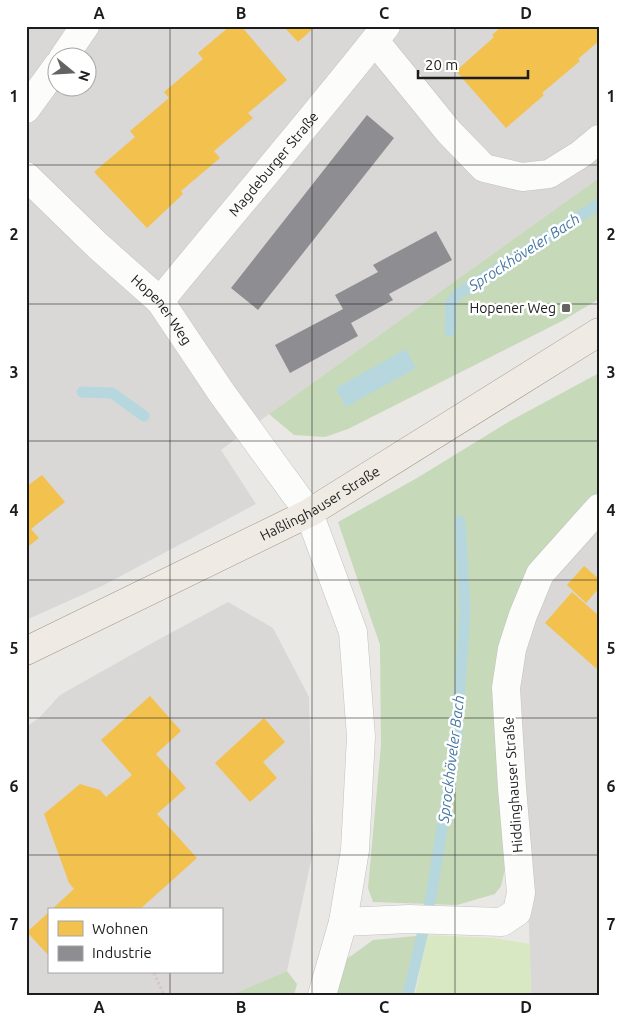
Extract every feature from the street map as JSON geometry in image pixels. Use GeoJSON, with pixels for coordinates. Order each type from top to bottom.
{"type":"FeatureCollection","features":[{"type":"Feature","properties":{"kind":"main road","name":"Haßlinghauser Straße"},"geometry":{"type":"LineString","coordinates":[[26,651],[309,513],[599,332]]}},
{"type":"Feature","properties":{"kind":"street"},"geometry":{"type":"LineString","coordinates":[[70,48],[85,26]]}},
{"type":"Feature","properties":{"kind":"street"},"geometry":{"type":"LineString","coordinates":[[381,34],[449,132],[484,168],[522,176],[549,174],[581,154],[599,139]]}},
{"type":"Feature","properties":{"kind":"street","name":"Magdeburger Straße"},"geometry":{"type":"LineString","coordinates":[[160,301],[381,34]]}},
{"type":"Feature","properties":{"kind":"street"},"geometry":{"type":"LineString","coordinates":[[26,109],[48,79]]}},
{"type":"Feature","properties":{"kind":"street","name":"Hopener Weg"},"geometry":{"type":"LineString","coordinates":[[26,176],[98,246],[160,301],[221,392],[309,513]]}},
{"type":"Feature","properties":{"kind":"street","name":"Hiddinghauser Straße"},"geometry":{"type":"LineString","coordinates":[[343,922],[409,919],[502,922],[517,912],[521,893],[506,688],[512,650],[523,615],[540,574],[599,508]]}},
{"type":"Feature","properties":{"kind":"street"},"geometry":{"type":"LineString","coordinates":[[309,513],[353,632],[361,737],[355,850],[343,922],[322,995]]}},
{"type":"Feature","properties":{"kind":"path"},"geometry":{"type":"LineString","coordinates":[[154,974],[164,995]]}},
{"type":"Feature","properties":{"kind":"shaded area"},"geometry":{"type":"Polygon","coordinates":[[[26,26],[599,26],[599,178],[221,450],[256,504],[102,586],[26,620],[26,26]]]}},
{"type":"Feature","properties":{"kind":"shaded area"},"geometry":{"type":"Polygon","coordinates":[[[599,520],[599,995],[531,995],[529,926],[519,789],[515,689],[521,651],[547,578],[599,520]]]}},
{"type":"Feature","properties":{"kind":"shaded area"},"geometry":{"type":"Polygon","coordinates":[[[228,602],[273,628],[309,697],[313,852],[287,971],[231,995],[26,995],[26,727],[39,718],[60,695],[228,602]]]}},
{"type":"Feature","properties":{"kind":"green space"},"geometry":{"type":"Polygon","coordinates":[[[599,178],[599,299],[562,321],[348,429],[325,437],[294,435],[269,414],[599,178]]]}},
{"type":"Feature","properties":{"kind":"green space"},"geometry":{"type":"Polygon","coordinates":[[[599,373],[599,498],[514,611],[506,865],[501,886],[495,894],[457,905],[373,902],[368,888],[381,745],[380,645],[338,522],[417,478],[510,421],[599,373]]]}},
{"type":"Feature","properties":{"kind":"green space"},"geometry":{"type":"Polygon","coordinates":[[[427,935],[494,938],[530,944],[531,995],[415,995],[427,935]]]}},
{"type":"Feature","properties":{"kind":"green space"},"geometry":{"type":"Polygon","coordinates":[[[427,935],[412,995],[334,995],[344,961],[373,940],[427,935]]]}},
{"type":"Feature","properties":{"kind":"green space"},"geometry":{"type":"Polygon","coordinates":[[[287,971],[297,984],[294,995],[231,995],[287,971]]]}},
{"type":"Feature","properties":{"kind":"water"},"geometry":{"type":"Polygon","coordinates":[[[406,349],[416,368],[346,407],[336,388],[406,349]]]}},
{"type":"Feature","properties":{"kind":"building: Wohnen"},"geometry":{"type":"Polygon","coordinates":[[[230,26],[241,26],[287,80],[248,113],[253,118],[214,151],[220,158],[181,191],[183,194],[147,228],[94,172],[135,137],[130,131],[169,98],[164,92],[203,59],[198,53],[230,26]]]}},
{"type":"Feature","properties":{"kind":"building: Wohnen"},"geometry":{"type":"Polygon","coordinates":[[[283,26],[316,26],[298,42],[283,26]]]}},
{"type":"Feature","properties":{"kind":"building: Wohnen"},"geometry":{"type":"Polygon","coordinates":[[[502,26],[599,26],[599,41],[578,59],[580,61],[542,93],[544,95],[506,128],[456,71],[494,37],[492,35],[502,26]]]}},
{"type":"Feature","properties":{"kind":"building: Wohnen"},"geometry":{"type":"Polygon","coordinates":[[[42,475],[65,502],[31,529],[39,538],[26,548],[26,487],[42,475]]]}},
{"type":"Feature","properties":{"kind":"building: Wohnen"},"geometry":{"type":"Polygon","coordinates":[[[584,566],[599,579],[599,588],[586,603],[567,585],[584,566]]]}},
{"type":"Feature","properties":{"kind":"building: Wohnen"},"geometry":{"type":"Polygon","coordinates":[[[572,592],[599,616],[599,671],[545,623],[572,592]]]}},
{"type":"Feature","properties":{"kind":"building: Wohnen"},"geometry":{"type":"Polygon","coordinates":[[[150,696],[181,731],[156,754],[186,788],[157,814],[197,858],[141,908],[53,908],[74,889],[69,883],[44,814],[80,784],[100,790],[106,797],[132,775],[101,740],[150,696]]]}},
{"type":"Feature","properties":{"kind":"building: Wohnen"},"geometry":{"type":"Polygon","coordinates":[[[264,718],[285,742],[263,762],[277,778],[250,802],[215,763],[264,718]]]}},
{"type":"Feature","properties":{"kind":"building: Wohnen"},"geometry":{"type":"Polygon","coordinates":[[[48,913],[48,955],[27,932],[48,913]]]}},
{"type":"Feature","properties":{"kind":"building: Industrie"},"geometry":{"type":"Polygon","coordinates":[[[367,115],[394,138],[258,310],[231,288],[367,115]]]}},
{"type":"Feature","properties":{"kind":"building: Industrie"},"geometry":{"type":"Polygon","coordinates":[[[436,231],[452,260],[389,294],[393,300],[351,323],[358,336],[290,373],[275,345],[343,309],[335,295],[378,272],[373,265],[436,231]]]}},
{"type":"Feature","properties":{"kind":"waterway","name":"Sprockhöveler Bach"},"geometry":{"type":"LineString","coordinates":[[450,331],[451,302],[458,294],[599,204]]}},
{"type":"Feature","properties":{"kind":"waterway"},"geometry":{"type":"LineString","coordinates":[[82,392],[112,393],[144,416]]}},
{"type":"Feature","properties":{"kind":"waterway","name":"Sprockhöveler Bach"},"geometry":{"type":"LineString","coordinates":[[408,995],[431,897],[457,736],[465,610],[460,521]]}},
{"type":"Feature","properties":{"kind":"place","name":"Hopener Weg"},"geometry":{"type":"Point","coordinates":[566,308]}}]}
